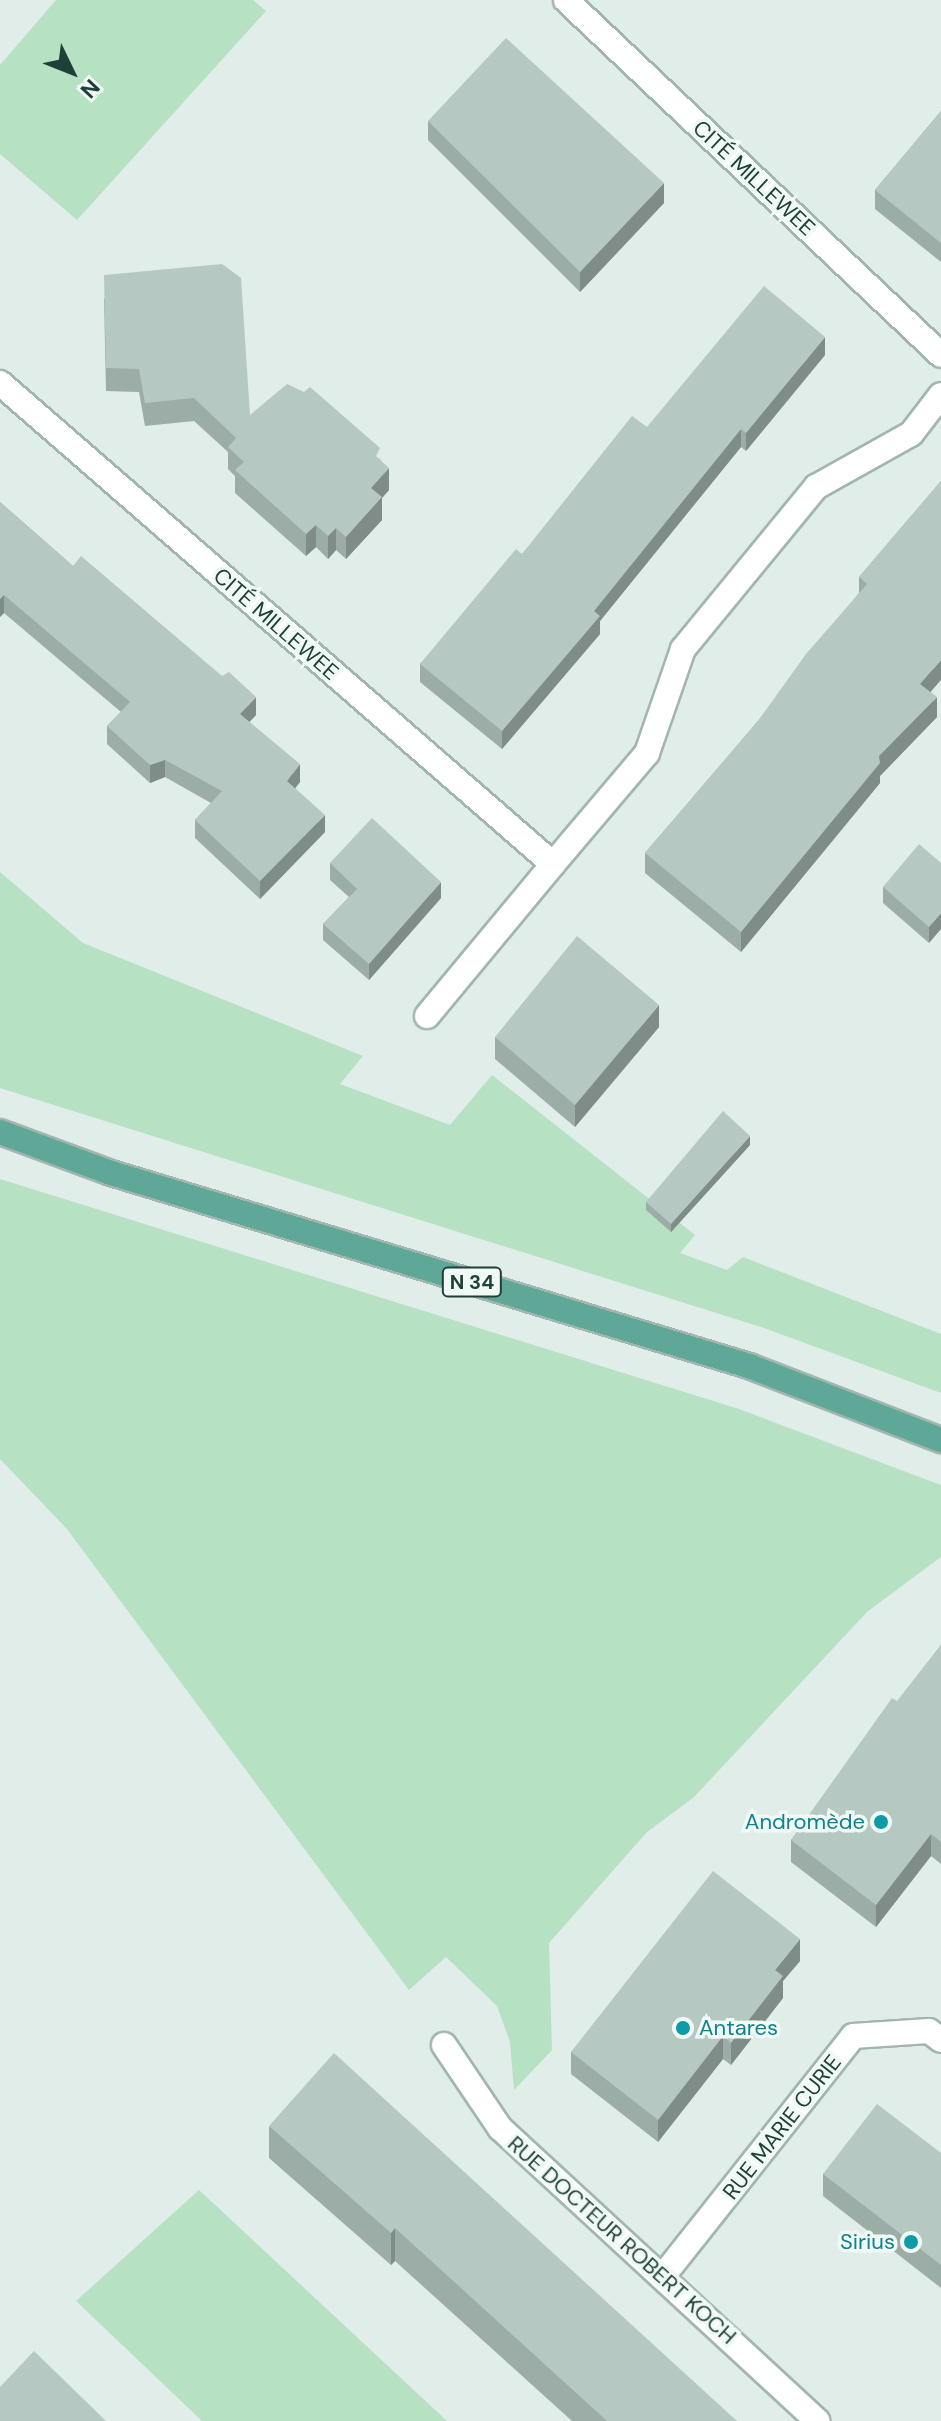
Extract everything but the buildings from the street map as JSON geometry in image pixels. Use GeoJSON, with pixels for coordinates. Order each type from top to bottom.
{"type":"FeatureCollection","features":[{"type":"Feature","properties":{"kind":"main road","name":"N 34"},"geometry":{"type":"LineString","coordinates":[[0,1132],[111,1173],[749,1366],[941,1440]]}},
{"type":"Feature","properties":{"kind":"street","name":"CITÉ MILLEWEE"},"geometry":{"type":"LineString","coordinates":[[566,0],[941,355]]}},
{"type":"Feature","properties":{"kind":"street","name":"CITÉ MILLEWEE"},"geometry":{"type":"LineString","coordinates":[[0,383],[553,864]]}},
{"type":"Feature","properties":{"kind":"street"},"geometry":{"type":"LineString","coordinates":[[427,1016],[647,753],[683,649],[816,487],[911,434],[941,395]]}},
{"type":"Feature","properties":{"kind":"street","name":"RUE MARIE CURIE"},"geometry":{"type":"LineString","coordinates":[[663,2276],[853,2036],[937,2029]]}},
{"type":"Feature","properties":{"kind":"street","name":"RUE DOCTEUR ROBERT KOCH"},"geometry":{"type":"LineString","coordinates":[[444,2045],[500,2128],[817,2421]]}},
{"type":"Feature","properties":{"kind":"green space"},"geometry":{"type":"Polygon","coordinates":[[[56,0],[253,0],[266,11],[77,220],[0,154],[0,65],[56,0]]]}},
{"type":"Feature","properties":{"kind":"green space"},"geometry":{"type":"Polygon","coordinates":[[[0,872],[83,943],[363,1056],[340,1084],[450,1125],[492,1075],[695,1235],[680,1253],[727,1270],[743,1257],[941,1334],[941,1393],[761,1327],[0,1088],[0,872]]]}},
{"type":"Feature","properties":{"kind":"green space"},"geometry":{"type":"Polygon","coordinates":[[[0,1179],[739,1409],[941,1485],[941,1557],[868,1611],[693,1798],[647,1832],[549,1943],[552,2050],[514,2090],[510,2042],[497,2006],[446,1957],[409,1990],[67,1529],[0,1459],[0,1179]]]}},
{"type":"Feature","properties":{"kind":"green space"},"geometry":{"type":"Polygon","coordinates":[[[199,2190],[447,2421],[202,2421],[76,2301],[199,2190]]]}},
{"type":"Feature","properties":{"kind":"place","name":"Andromède"},"geometry":{"type":"Point","coordinates":[881,1822]}},
{"type":"Feature","properties":{"kind":"place","name":"Antares"},"geometry":{"type":"Point","coordinates":[683,2028]}},
{"type":"Feature","properties":{"kind":"place","name":"Sirius"},"geometry":{"type":"Point","coordinates":[911,2242]}}]}
